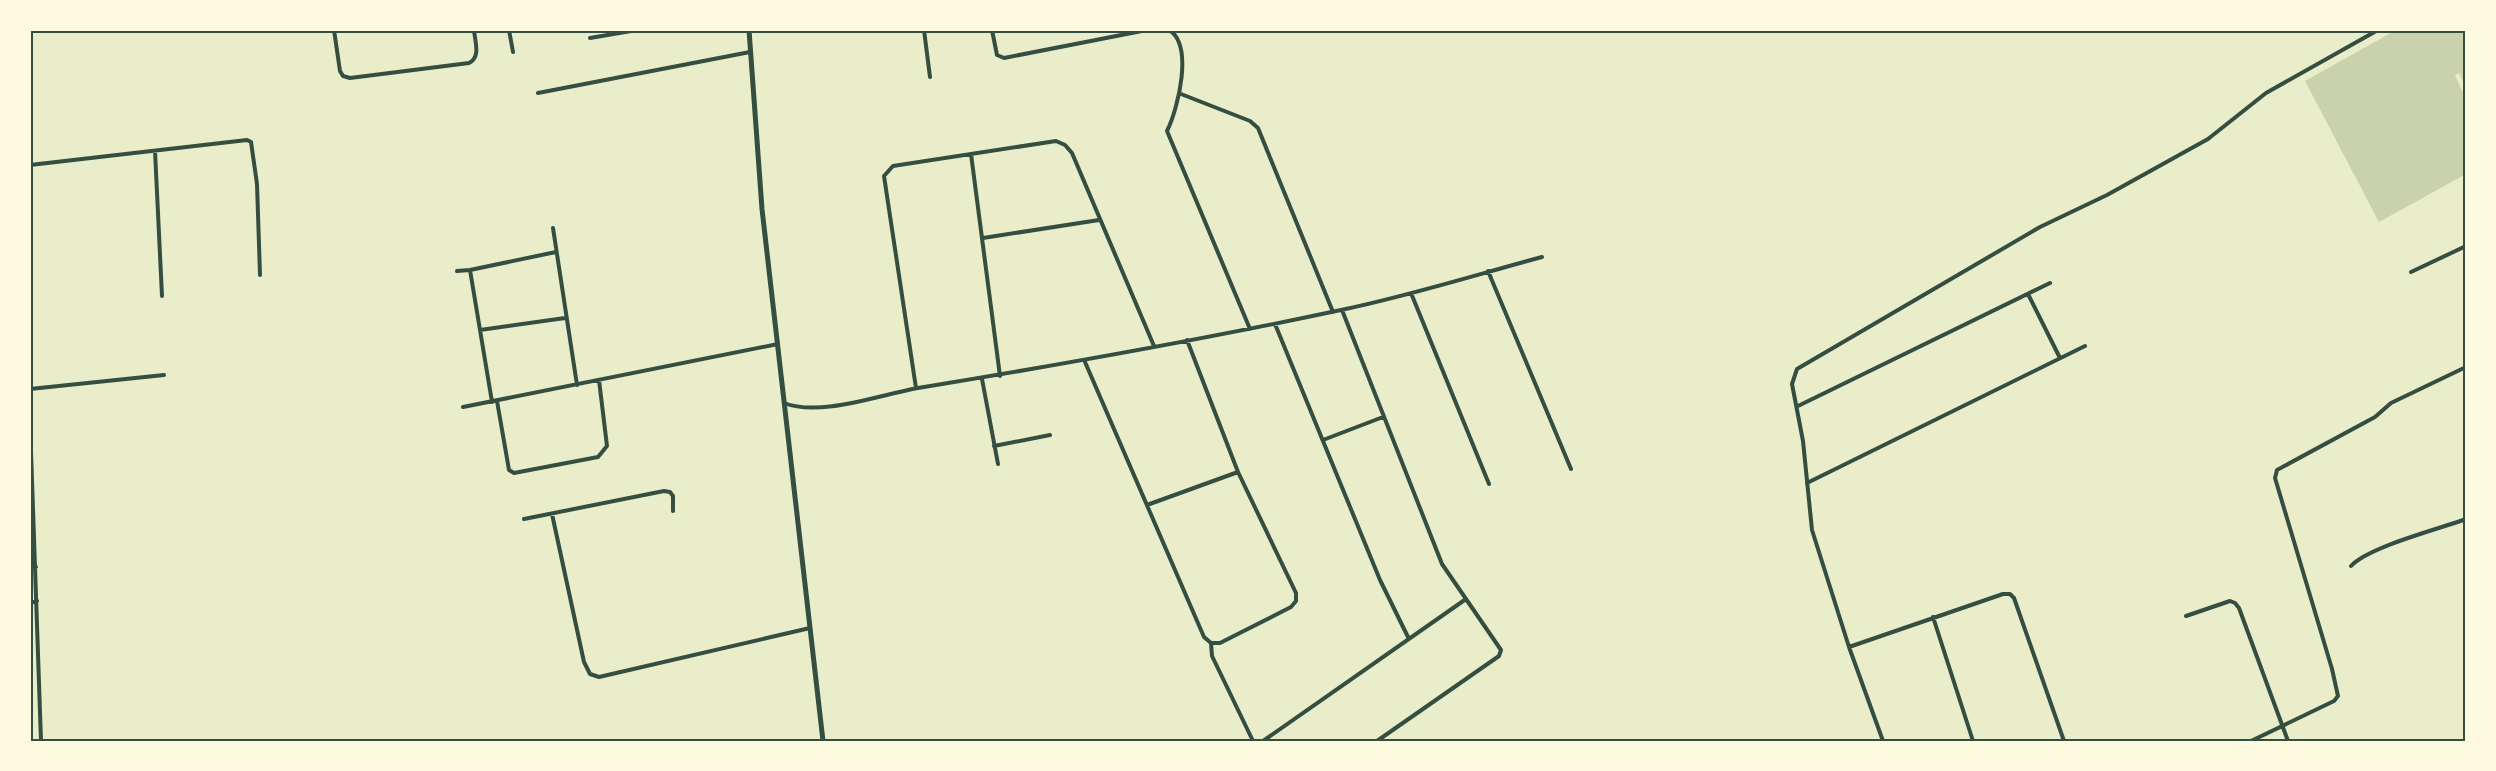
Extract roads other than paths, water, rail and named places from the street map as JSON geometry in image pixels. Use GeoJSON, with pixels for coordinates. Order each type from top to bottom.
{"type":"FeatureCollection","features":[{"type":"Feature","properties":{"kind":"street"},"geometry":{"type":"LineString","coordinates":[[334,30],[340,70],[343,76],[350,78],[469,63],[477,56],[474,30]]}},
{"type":"Feature","properties":{"kind":"street"},"geometry":{"type":"LineString","coordinates":[[509,30],[513,52]]}},
{"type":"Feature","properties":{"kind":"street"},"geometry":{"type":"LineString","coordinates":[[590,38],[611,32],[637,30]]}},
{"type":"Feature","properties":{"kind":"street"},"geometry":{"type":"LineString","coordinates":[[749,30],[762,209],[823,741]]}},
{"type":"Feature","properties":{"kind":"street"},"geometry":{"type":"LineString","coordinates":[[924,30],[930,77]]}},
{"type":"Feature","properties":{"kind":"street"},"geometry":{"type":"LineString","coordinates":[[992,30],[997,55],[1004,58],[1147,30]]}},
{"type":"Feature","properties":{"kind":"street"},"geometry":{"type":"LineString","coordinates":[[1169,30],[1178,38],[1182,69],[1181,94],[1167,131],[1250,329]]}},
{"type":"Feature","properties":{"kind":"street"},"geometry":{"type":"LineString","coordinates":[[1883,741],[1849,646],[1812,530],[1798,406],[1792,384],[1797,369],[2040,227],[2116,190],[2208,139],[2266,93],[2378,30]]}},
{"type":"Feature","properties":{"kind":"street"},"geometry":{"type":"LineString","coordinates":[[538,93],[751,52]]}},
{"type":"Feature","properties":{"kind":"street"},"geometry":{"type":"LineString","coordinates":[[1181,94],[1250,121],[1258,128],[1334,312]]}},
{"type":"Feature","properties":{"kind":"street"},"geometry":{"type":"LineString","coordinates":[[30,165],[247,140],[251,142],[257,184],[260,275]]}},
{"type":"Feature","properties":{"kind":"street"},"geometry":{"type":"LineString","coordinates":[[916,388],[884,176],[892,166],[1056,141],[1065,146],[1071,153],[1154,346]]}},
{"type":"Feature","properties":{"kind":"street"},"geometry":{"type":"LineString","coordinates":[[155,150],[162,296]]}},
{"type":"Feature","properties":{"kind":"street"},"geometry":{"type":"LineString","coordinates":[[971,154],[1000,376]]}},
{"type":"Feature","properties":{"kind":"street"},"geometry":{"type":"LineString","coordinates":[[983,238],[1099,220]]}},
{"type":"Feature","properties":{"kind":"street"},"geometry":{"type":"LineString","coordinates":[[553,228],[577,385]]}},
{"type":"Feature","properties":{"kind":"street"},"geometry":{"type":"LineString","coordinates":[[2412,272],[2466,246]]}},
{"type":"Feature","properties":{"kind":"street"},"geometry":{"type":"LineString","coordinates":[[457,271],[556,252]]}},
{"type":"Feature","properties":{"kind":"street"},"geometry":{"type":"LineString","coordinates":[[784,403],[806,409],[916,388],[1084,362],[1154,346],[1334,312],[1542,257]]}},
{"type":"Feature","properties":{"kind":"street"},"geometry":{"type":"LineString","coordinates":[[470,270],[509,470],[513,473],[521,473],[598,457],[607,446],[598,380]]}},
{"type":"Feature","properties":{"kind":"street"},"geometry":{"type":"LineString","coordinates":[[1488,272],[1571,469]]}},
{"type":"Feature","properties":{"kind":"street"},"geometry":{"type":"LineString","coordinates":[[1798,406],[2050,283]]}},
{"type":"Feature","properties":{"kind":"street"},"geometry":{"type":"LineString","coordinates":[[1411,293],[1489,484]]}},
{"type":"Feature","properties":{"kind":"street"},"geometry":{"type":"LineString","coordinates":[[2028,294],[2060,358]]}},
{"type":"Feature","properties":{"kind":"street"},"geometry":{"type":"LineString","coordinates":[[1342,310],[1442,564],[1501,650],[1500,655],[1377,741]]}},
{"type":"Feature","properties":{"kind":"street"},"geometry":{"type":"LineString","coordinates":[[480,330],[565,318]]}},
{"type":"Feature","properties":{"kind":"street"},"geometry":{"type":"LineString","coordinates":[[1275,324],[1380,580],[1408,637]]}},
{"type":"Feature","properties":{"kind":"street"},"geometry":{"type":"LineString","coordinates":[[1084,362],[1204,637],[1211,643],[1220,643],[1291,608],[1296,601],[1296,593],[1238,472],[1187,340]]}},
{"type":"Feature","properties":{"kind":"street"},"geometry":{"type":"LineString","coordinates":[[463,407],[779,344]]}},
{"type":"Feature","properties":{"kind":"street"},"geometry":{"type":"LineString","coordinates":[[1807,483],[2085,346]]}},
{"type":"Feature","properties":{"kind":"street"},"geometry":{"type":"LineString","coordinates":[[2251,741],[2334,701],[2338,696],[2275,477],[2277,470],[2375,417],[2391,403],[2466,367]]}},
{"type":"Feature","properties":{"kind":"street"},"geometry":{"type":"LineString","coordinates":[[30,389],[164,375]]}},
{"type":"Feature","properties":{"kind":"street"},"geometry":{"type":"LineString","coordinates":[[982,379],[998,464]]}},
{"type":"Feature","properties":{"kind":"street"},"geometry":{"type":"LineString","coordinates":[[1323,440],[1383,417]]}},
{"type":"Feature","properties":{"kind":"street"},"geometry":{"type":"LineString","coordinates":[[30,422],[40,741]]}},
{"type":"Feature","properties":{"kind":"street"},"geometry":{"type":"LineString","coordinates":[[994,446],[1050,435]]}},
{"type":"Feature","properties":{"kind":"street"},"geometry":{"type":"LineString","coordinates":[[1147,505],[1238,472]]}},
{"type":"Feature","properties":{"kind":"street"},"geometry":{"type":"LineString","coordinates":[[524,519],[664,491],[670,492],[673,496],[673,511]]}},
{"type":"Feature","properties":{"kind":"street"},"geometry":{"type":"LineString","coordinates":[[552,514],[584,662],[590,674],[598,677],[810,628]]}},
{"type":"Feature","properties":{"kind":"street"},"geometry":{"type":"LineString","coordinates":[[2351,566],[2357,559],[2374,551],[2466,519]]}},
{"type":"Feature","properties":{"kind":"street"},"geometry":{"type":"LineString","coordinates":[[30,567],[36,567]]}},
{"type":"Feature","properties":{"kind":"street"},"geometry":{"type":"LineString","coordinates":[[1849,646],[2003,594],[2010,594],[2014,598],[2064,741]]}},
{"type":"Feature","properties":{"kind":"street"},"geometry":{"type":"LineString","coordinates":[[1263,741],[1408,637],[1466,599]]}},
{"type":"Feature","properties":{"kind":"street"},"geometry":{"type":"LineString","coordinates":[[30,603],[37,600]]}},
{"type":"Feature","properties":{"kind":"street"},"geometry":{"type":"LineString","coordinates":[[2186,616],[2230,601],[2235,603],[2239,608],[2288,741]]}},
{"type":"Feature","properties":{"kind":"street"},"geometry":{"type":"LineString","coordinates":[[1933,617],[1973,741]]}},
{"type":"Feature","properties":{"kind":"street"},"geometry":{"type":"LineString","coordinates":[[1211,643],[1212,656],[1253,741]]}}]}
